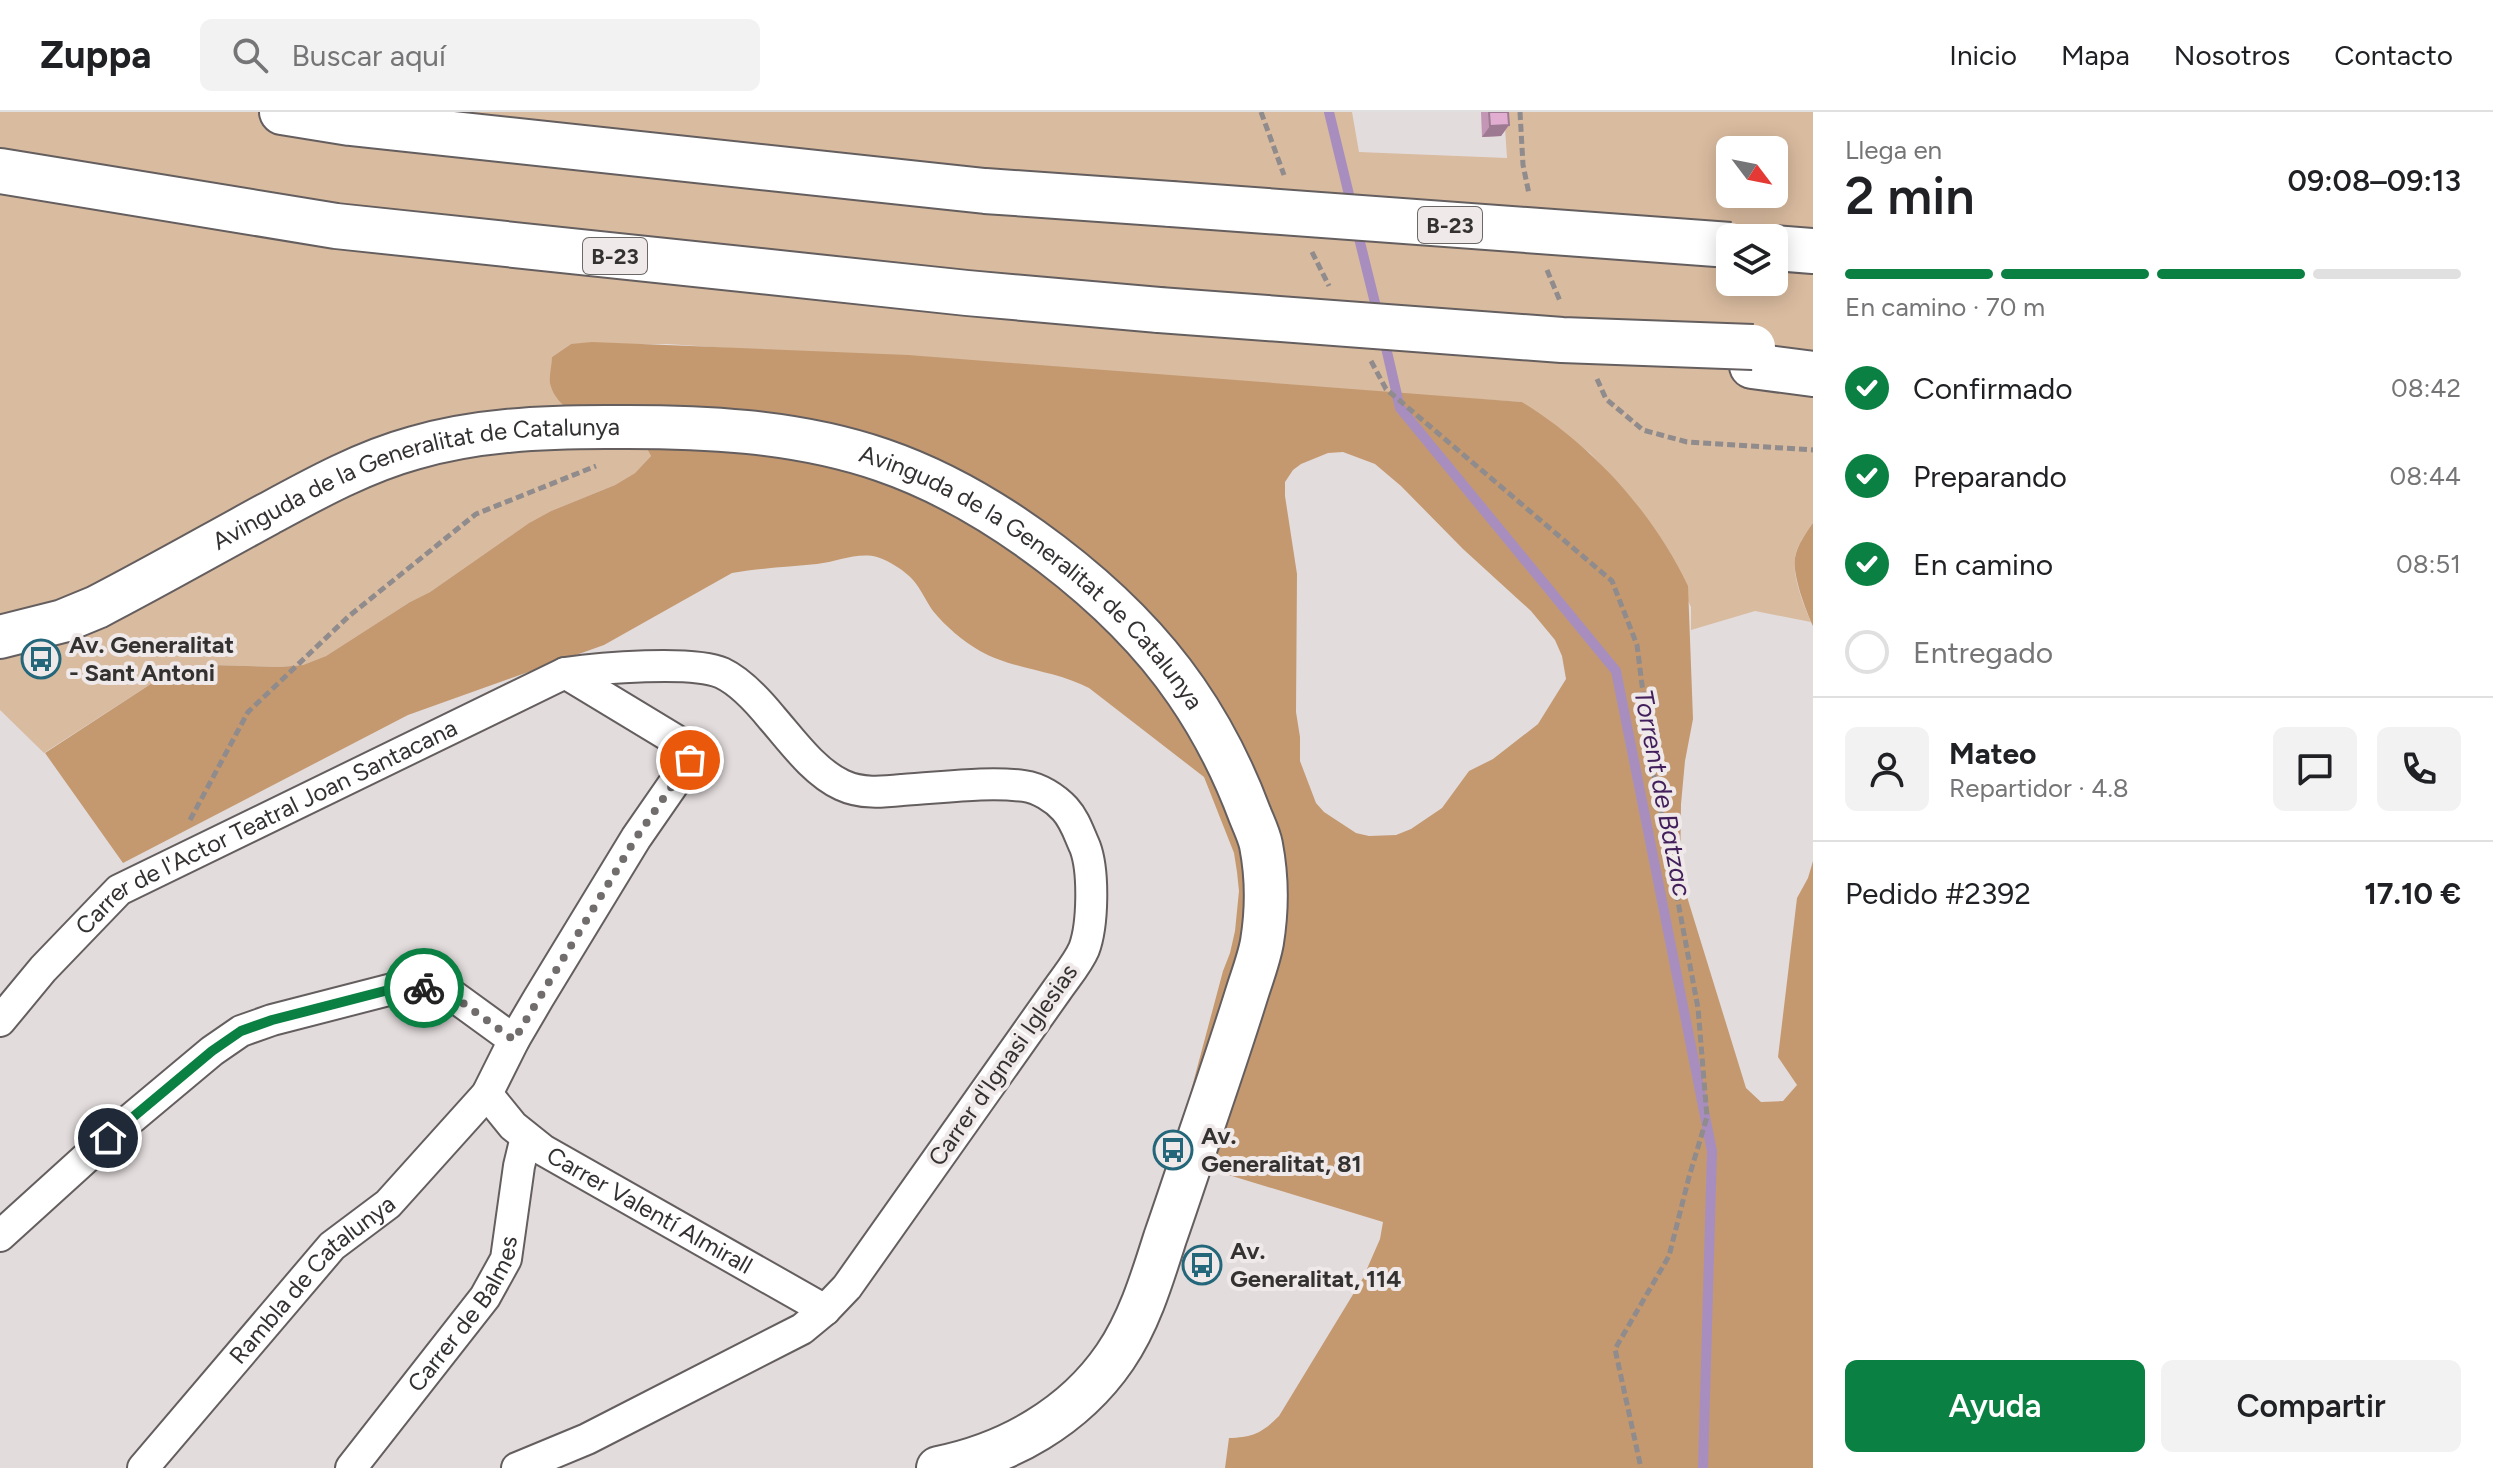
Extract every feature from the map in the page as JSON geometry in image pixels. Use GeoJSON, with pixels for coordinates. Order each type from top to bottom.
{"type":"FeatureCollection","features":[{"type":"Feature","properties":{"kind":"highway","name":"B-23"},"geometry":{"type":"LineString","coordinates":[[282,112],[366,125],[985,191],[1716,244]]}},
{"type":"Feature","properties":{"kind":"highway","name":"B-23"},"geometry":{"type":"LineString","coordinates":[[0,171],[336,226],[967,293],[1159,310],[1562,323]]}},
{"type":"Feature","properties":{"kind":"highway"},"geometry":{"type":"LineString","coordinates":[[1788,249],[1813,251]]}},
{"type":"Feature","properties":{"kind":"highway"},"geometry":{"type":"LineString","coordinates":[[1562,323],[1752,356],[1813,374]]}},
{"type":"Feature","properties":{"kind":"highway"},"geometry":{"type":"LineString","coordinates":[[1752,356],[1813,349]]}},
{"type":"Feature","properties":{"kind":"street","name":"Avinguda de la Generalitat de Catalunya"},"geometry":{"type":"LineString","coordinates":[[0,637],[63,621],[97,607],[296,499],[399,452],[460,437],[580,427],[654,426],[734,430],[811,441],[883,460],[950,489],[1011,526],[1073,571],[1121,613],[1168,665],[1205,718],[1240,788],[1261,843],[1266,894],[1262,943],[1143,1303],[1116,1356],[1081,1397],[1049,1423],[1007,1447],[964,1463],[938,1468]]}},
{"type":"Feature","properties":{"kind":"street","name":"Carrer d'Ignasi Iglesias"},"geometry":{"type":"LineString","coordinates":[[517,1468],[587,1439],[802,1329],[825,1310],[847,1287],[1057,990],[1084,948],[1092,895],[1089,857],[1074,822],[1065,809],[1044,792],[1026,786],[995,785],[860,791],[841,785],[819,768],[745,689],[723,673],[672,667],[604,668],[565,673]]}},
{"type":"Feature","properties":{"kind":"street","name":"Carrer de l'Actor Teatral Joan Santacana"},"geometry":{"type":"LineString","coordinates":[[0,1021],[43,969],[119,890],[565,673]]}},
{"type":"Feature","properties":{"kind":"street"},"geometry":{"type":"LineString","coordinates":[[487,1094],[514,1040],[636,838],[690,760],[679,742],[565,673]]}},
{"type":"Feature","properties":{"kind":"street"},"geometry":{"type":"LineString","coordinates":[[0,1236],[108,1138],[212,1051],[241,1031],[404,986],[452,995],[514,1040]]}},
{"type":"Feature","properties":{"kind":"street","name":"Carrer Valentí Almirall"},"geometry":{"type":"LineString","coordinates":[[487,1094],[513,1126],[543,1150],[825,1310]]}},
{"type":"Feature","properties":{"kind":"street","name":"Rambla de Catalunya"},"geometry":{"type":"LineString","coordinates":[[143,1468],[332,1246],[388,1204],[487,1094]]}},
{"type":"Feature","properties":{"kind":"street","name":"Carrer de Balmes"},"geometry":{"type":"LineString","coordinates":[[351,1468],[485,1297],[506,1259],[526,1137]]}},
{"type":"Feature","properties":{"kind":"path"},"geometry":{"type":"LineString","coordinates":[[1261,112],[1288,188]]}},
{"type":"Feature","properties":{"kind":"path"},"geometry":{"type":"LineString","coordinates":[[1520,112],[1523,165],[1533,208]]}},
{"type":"Feature","properties":{"kind":"path"},"geometry":{"type":"LineString","coordinates":[[1309,244],[1336,298]]}},
{"type":"Feature","properties":{"kind":"path"},"geometry":{"type":"LineString","coordinates":[[1546,265],[1562,323]]}},
{"type":"Feature","properties":{"kind":"path"},"geometry":{"type":"LineString","coordinates":[[1364,350],[1386,389],[1612,581],[1637,645],[1652,764],[1698,1008],[1707,1117],[1669,1256],[1615,1349],[1641,1468]]}},
{"type":"Feature","properties":{"kind":"path"},"geometry":{"type":"LineString","coordinates":[[1594,372],[1606,399],[1643,430],[1687,442],[1813,450]]}},
{"type":"Feature","properties":{"kind":"path"},"geometry":{"type":"LineString","coordinates":[[163,870],[248,712],[349,616],[476,514],[601,464]]}},
{"type":"Feature","properties":{"kind":"shaded area"},"geometry":{"type":"Polygon","coordinates":[[[0,112],[1352,112],[1359,152],[1507,158],[1504,112],[1813,112],[1813,523],[1795,558],[1799,591],[1811,622],[1755,611],[1691,630],[1691,607],[1653,528],[1590,453],[1522,402],[667,344],[571,344],[552,357],[640,436],[651,456],[635,473],[529,523],[430,592],[326,656],[303,665],[211,665],[163,676],[44,753],[0,710],[0,112]]]}},
{"type":"Feature","properties":{"kind":"shaded area"},"geometry":{"type":"Polygon","coordinates":[[[592,342],[908,355],[1522,402],[1573,438],[1639,507],[1688,586],[1693,719],[1681,804],[1680,874],[1746,1088],[1761,1102],[1783,1101],[1797,1085],[1778,1057],[1797,898],[1813,861],[1813,1468],[1225,1468],[1229,1438],[1257,1433],[1279,1416],[1363,1278],[1380,1239],[1383,1222],[1173,1158],[1230,953],[1239,891],[1234,853],[1204,777],[1089,688],[1062,677],[1005,662],[974,647],[938,617],[910,577],[882,559],[862,556],[732,573],[604,645],[408,715],[123,863],[45,753],[163,676],[211,665],[303,665],[326,656],[430,592],[529,523],[615,485],[635,473],[651,456],[640,436],[574,413],[555,395],[550,383],[552,357],[571,344],[592,342]],[[1343,452],[1328,453],[1301,464],[1285,482],[1297,574],[1296,712],[1300,761],[1316,803],[1324,812],[1356,833],[1369,836],[1396,835],[1411,829],[1442,808],[1469,771],[1493,759],[1538,724],[1566,679],[1555,640],[1531,611],[1375,464],[1343,452]]]}},
{"type":"Feature","properties":{"kind":"shaded area"},"geometry":{"type":"Polygon","coordinates":[[[1813,523],[1813,626],[1800,592],[1795,558],[1802,539],[1813,523]]]}},
{"type":"Feature","properties":{"kind":"building"},"geometry":{"type":"Polygon","coordinates":[[[1489,112],[1508,112],[1509,125],[1490,126],[1489,112]]]}},
{"type":"Feature","properties":{"kind":"waterway","name":"Torrent de Batzac"},"geometry":{"type":"LineString","coordinates":[[1329,112],[1352,207]]}},
{"type":"Feature","properties":{"kind":"waterway","name":"Torrent de Batzac"},"geometry":{"type":"LineString","coordinates":[[1357,230],[1378,315]]}},
{"type":"Feature","properties":{"kind":"waterway","name":"Torrent de Batzac"},"geometry":{"type":"LineString","coordinates":[[1384,339],[1400,408],[1616,671],[1712,1151],[1703,1468]]}},
{"type":"Feature","properties":{"kind":"way so far"},"geometry":{"type":"LineString","coordinates":[[424,988],[452,995],[514,1040],[636,838],[690,760]]}},
{"type":"Feature","properties":{"kind":"place","name":"Av. Generalitat - Sant Antoni"},"geometry":{"type":"Point","coordinates":[41,659]}},
{"type":"Feature","properties":{"kind":"place","name":"Av. Generalitat, 81"},"geometry":{"type":"Point","coordinates":[1173,1150]}},
{"type":"Feature","properties":{"kind":"place","name":"Av. Generalitat, 114"},"geometry":{"type":"Point","coordinates":[1202,1265]}},
{"type":"Feature","properties":{"kind":"route"},"geometry":{"type":"LineString","coordinates":[[108,1138],[212,1051],[241,1031],[404,986],[424,988]]}}]}
